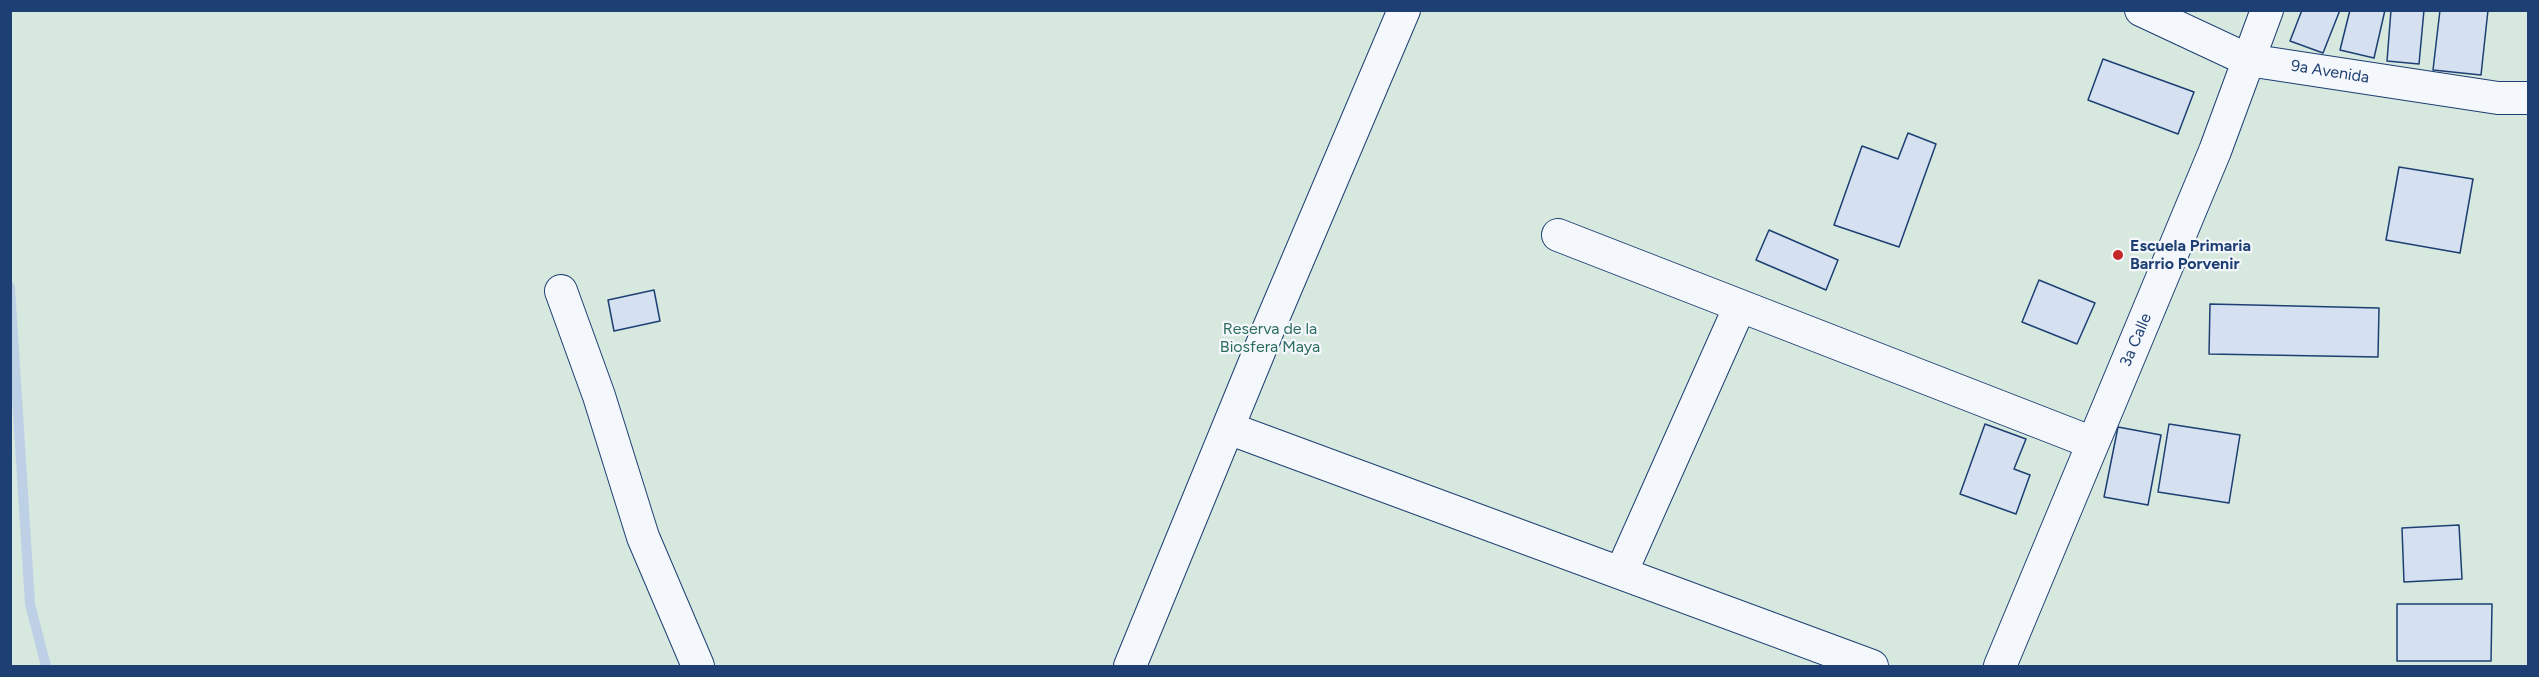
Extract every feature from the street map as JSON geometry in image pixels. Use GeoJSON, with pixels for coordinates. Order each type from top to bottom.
{"type":"FeatureCollection","features":[{"type":"Feature","properties":{"kind":"street"},"geometry":{"type":"LineString","coordinates":[[1130,666],[1404,10]]}},
{"type":"Feature","properties":{"kind":"street","name":"9a Avenida"},"geometry":{"type":"LineString","coordinates":[[2141,10],[2248,60],[2498,98],[2529,98]]}},
{"type":"Feature","properties":{"kind":"street","name":"3a Calle"},"geometry":{"type":"LineString","coordinates":[[2000,666],[2215,150],[2267,10]]}},
{"type":"Feature","properties":{"kind":"street"},"geometry":{"type":"LineString","coordinates":[[1558,235],[2093,443]]}},
{"type":"Feature","properties":{"kind":"street"},"geometry":{"type":"LineString","coordinates":[[561,291],[599,396],[644,537],[698,666]]}},
{"type":"Feature","properties":{"kind":"street"},"geometry":{"type":"LineString","coordinates":[[1621,573],[1740,306]]}},
{"type":"Feature","properties":{"kind":"street"},"geometry":{"type":"LineString","coordinates":[[1228,428],[1872,666]]}},
{"type":"Feature","properties":{"kind":"green space","name":"Reserva de la Biosfera Maya"},"geometry":{"type":"Polygon","coordinates":[[[10,11],[2528,11],[2528,666],[11,666],[10,11]]]}},
{"type":"Feature","properties":{"kind":"building"},"geometry":{"type":"Polygon","coordinates":[[[2302,10],[2340,10],[2323,53],[2290,41],[2302,10]]]}},
{"type":"Feature","properties":{"kind":"building"},"geometry":{"type":"Polygon","coordinates":[[[2350,10],[2385,10],[2374,58],[2340,50],[2350,10]]]}},
{"type":"Feature","properties":{"kind":"building"},"geometry":{"type":"Polygon","coordinates":[[[2391,10],[2424,10],[2419,64],[2387,61],[2391,10]]]}},
{"type":"Feature","properties":{"kind":"building"},"geometry":{"type":"Polygon","coordinates":[[[2440,10],[2488,10],[2481,75],[2433,70],[2440,10]]]}},
{"type":"Feature","properties":{"kind":"building"},"geometry":{"type":"Polygon","coordinates":[[[2103,59],[2194,92],[2178,134],[2088,100],[2103,59]]]}},
{"type":"Feature","properties":{"kind":"building"},"geometry":{"type":"Polygon","coordinates":[[[1908,133],[1936,144],[1899,247],[1834,225],[1862,146],[1898,159],[1908,133]]]}},
{"type":"Feature","properties":{"kind":"building"},"geometry":{"type":"Polygon","coordinates":[[[2399,167],[2473,179],[2460,253],[2386,240],[2399,167]]]}},
{"type":"Feature","properties":{"kind":"building"},"geometry":{"type":"Polygon","coordinates":[[[1769,230],[1838,260],[1826,290],[1756,260],[1769,230]]]}},
{"type":"Feature","properties":{"kind":"building"},"geometry":{"type":"Polygon","coordinates":[[[2039,280],[2095,303],[2077,344],[2022,322],[2039,280]]]}},
{"type":"Feature","properties":{"kind":"building"},"geometry":{"type":"Polygon","coordinates":[[[654,290],[660,321],[614,331],[608,300],[654,290]]]}},
{"type":"Feature","properties":{"kind":"building"},"geometry":{"type":"Polygon","coordinates":[[[2210,304],[2379,308],[2378,357],[2209,354],[2210,304]]]}},
{"type":"Feature","properties":{"kind":"building"},"geometry":{"type":"Polygon","coordinates":[[[1985,424],[2026,439],[2014,469],[2030,475],[2016,514],[1960,494],[1985,424]]]}},
{"type":"Feature","properties":{"kind":"building"},"geometry":{"type":"Polygon","coordinates":[[[2169,424],[2240,435],[2229,503],[2158,492],[2169,424]]]}},
{"type":"Feature","properties":{"kind":"building"},"geometry":{"type":"Polygon","coordinates":[[[2118,427],[2161,435],[2148,505],[2104,497],[2118,427]]]}},
{"type":"Feature","properties":{"kind":"building"},"geometry":{"type":"Polygon","coordinates":[[[2459,525],[2462,579],[2404,582],[2402,528],[2459,525]]]}},
{"type":"Feature","properties":{"kind":"building"},"geometry":{"type":"Polygon","coordinates":[[[2397,604],[2492,604],[2491,661],[2397,661],[2397,604]]]}},
{"type":"Feature","properties":{"kind":"waterway"},"geometry":{"type":"LineString","coordinates":[[10,287],[30,604],[46,666]]}},
{"type":"Feature","properties":{"kind":"place","name":"Escuela Primaria Barrio Porvenir"},"geometry":{"type":"Point","coordinates":[2118,255]}}]}
